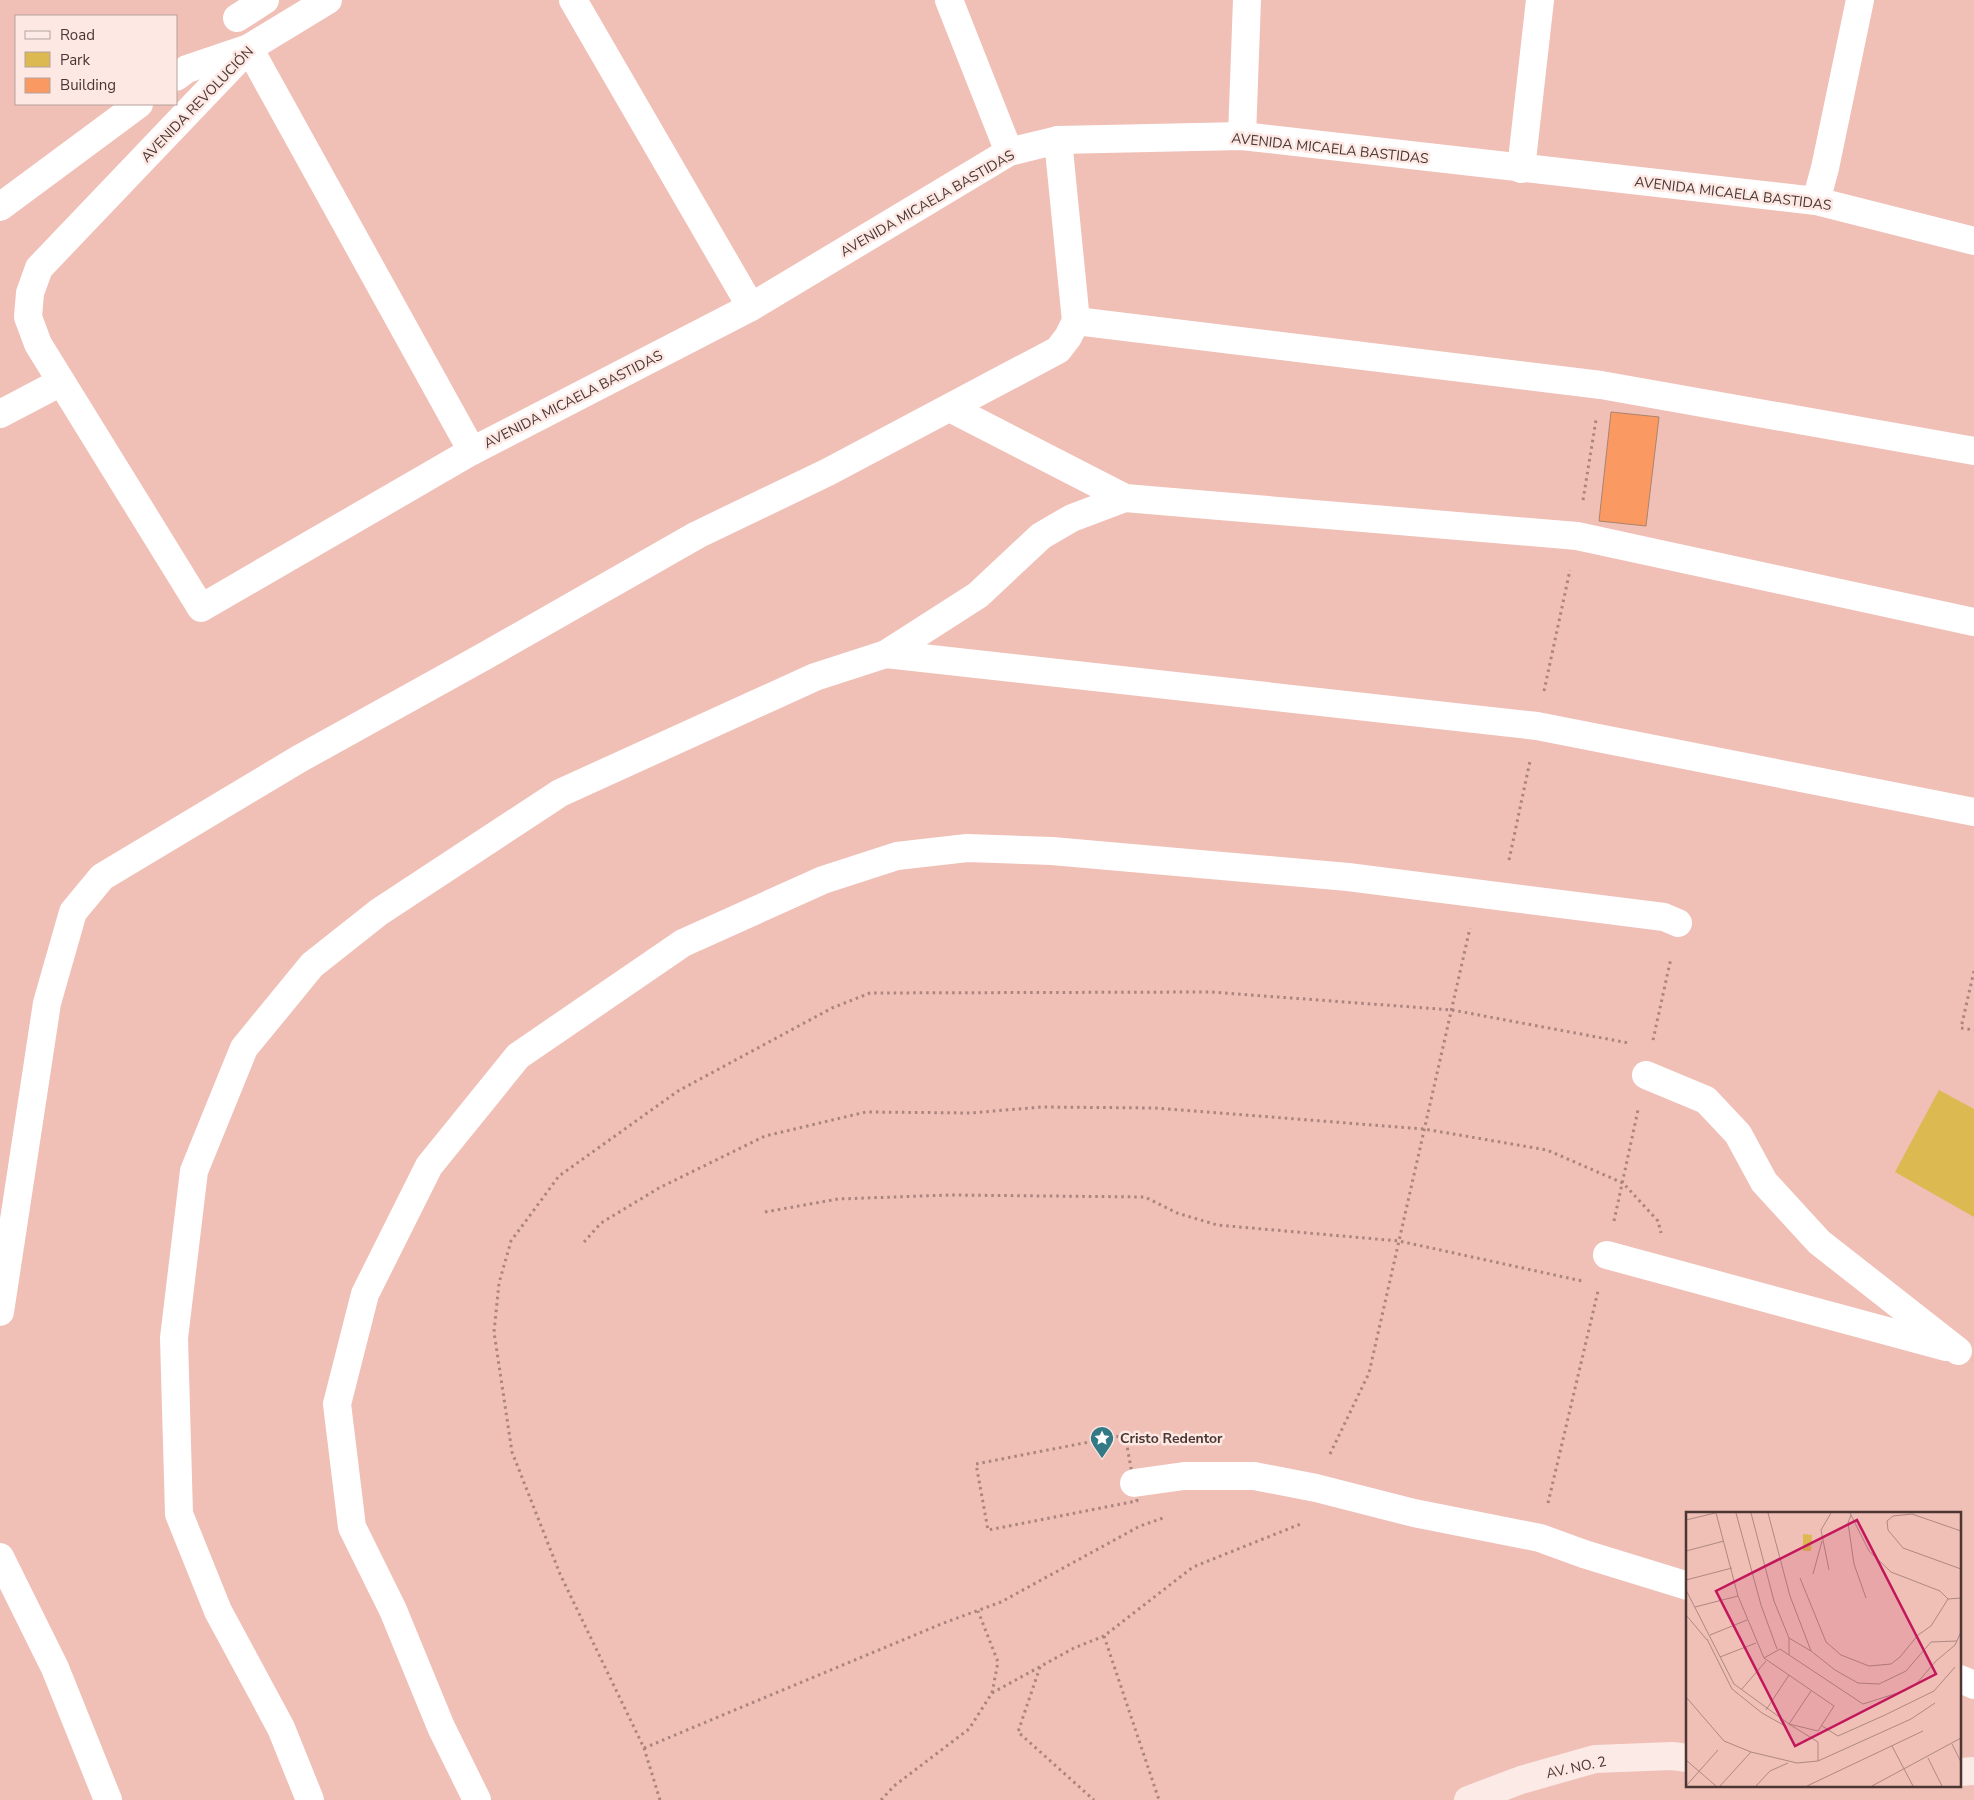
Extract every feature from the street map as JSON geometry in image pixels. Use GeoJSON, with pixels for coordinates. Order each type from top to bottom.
{"type":"FeatureCollection","features":[{"type":"Feature","properties":{"kind":"street"},"geometry":{"type":"LineString","coordinates":[[237,18],[265,0]]}},
{"type":"Feature","properties":{"kind":"street","name":"AVENIDA REVOLUCIÓN"},"geometry":{"type":"LineString","coordinates":[[61,382],[38,344],[28,317],[30,293],[39,268],[249,48],[328,0]]}},
{"type":"Feature","properties":{"kind":"street"},"geometry":{"type":"LineString","coordinates":[[573,0],[751,307]]}},
{"type":"Feature","properties":{"kind":"street"},"geometry":{"type":"LineString","coordinates":[[949,0],[1009,152]]}},
{"type":"Feature","properties":{"kind":"street"},"geometry":{"type":"LineString","coordinates":[[1242,136],[1247,0]]}},
{"type":"Feature","properties":{"kind":"street"},"geometry":{"type":"LineString","coordinates":[[1521,169],[1526,138],[1540,0]]}},
{"type":"Feature","properties":{"kind":"street"},"geometry":{"type":"LineString","coordinates":[[1816,201],[1825,168],[1860,0]]}},
{"type":"Feature","properties":{"kind":"street"},"geometry":{"type":"LineString","coordinates":[[178,76],[187,70],[249,48],[472,451]]}},
{"type":"Feature","properties":{"kind":"street"},"geometry":{"type":"LineString","coordinates":[[0,207],[138,105]]}},
{"type":"Feature","properties":{"kind":"street","name":"AVENIDA MICAELA BASTIDAS"},"geometry":{"type":"LineString","coordinates":[[61,382],[201,608],[472,451],[751,307],[1009,152],[1058,140],[1242,136],[1816,201],[1974,241]]}},
{"type":"Feature","properties":{"kind":"street"},"geometry":{"type":"LineString","coordinates":[[0,1312],[47,1004],[73,912],[102,877],[299,759],[483,658],[697,535],[828,472],[1058,350],[1068,338],[1076,321],[1058,140]]}},
{"type":"Feature","properties":{"kind":"street"},"geometry":{"type":"LineString","coordinates":[[1076,321],[1601,385],[1974,452]]}},
{"type":"Feature","properties":{"kind":"street"},"geometry":{"type":"LineString","coordinates":[[0,414],[61,382]]}},
{"type":"Feature","properties":{"kind":"street"},"geometry":{"type":"LineString","coordinates":[[950,408],[1125,498],[1577,536],[1974,622]]}},
{"type":"Feature","properties":{"kind":"street"},"geometry":{"type":"LineString","coordinates":[[310,1800],[281,1728],[218,1612],[179,1514],[174,1338],[194,1170],[244,1048],[312,965],[379,912],[560,793],[815,678],[886,654],[978,595],[1041,536],[1072,518],[1125,498]]}},
{"type":"Feature","properties":{"kind":"street"},"geometry":{"type":"LineString","coordinates":[[886,654],[1537,726],[1974,812]]}},
{"type":"Feature","properties":{"kind":"street"},"geometry":{"type":"LineString","coordinates":[[476,1800],[441,1727],[393,1610],[352,1527],[337,1404],[365,1294],[429,1166],[518,1056],[683,943],[823,880],[898,856],[967,848],[1052,851],[1348,877],[1664,918],[1678,923]]}},
{"type":"Feature","properties":{"kind":"street"},"geometry":{"type":"LineString","coordinates":[[1646,1075],[1706,1100],[1738,1134],[1764,1182],[1819,1242],[1966,1353]]}},
{"type":"Feature","properties":{"kind":"street"},"geometry":{"type":"LineString","coordinates":[[1607,1255],[1966,1353]]}},
{"type":"Feature","properties":{"kind":"street"},"geometry":{"type":"LineString","coordinates":[[1134,1483],[1184,1476],[1254,1476],[1316,1488],[1414,1513],[1540,1538],[1584,1554],[1686,1585]]}},
{"type":"Feature","properties":{"kind":"street"},"geometry":{"type":"LineString","coordinates":[[0,1557],[55,1668],[108,1800]]}},
{"type":"Feature","properties":{"kind":"street"},"geometry":{"type":"LineString","coordinates":[[1962,1680],[1974,1685]]}},
{"type":"Feature","properties":{"kind":"street","name":"AV. NO. 2"},"geometry":{"type":"LineString","coordinates":[[1468,1800],[1521,1780],[1595,1759],[1672,1756],[1686,1758]]}},
{"type":"Feature","properties":{"kind":"path"},"geometry":{"type":"LineString","coordinates":[[992,1693],[1074,1648],[1104,1636],[1194,1567],[1325,1514],[1350,1497],[1329,1453],[1369,1373],[1472,920],[1502,897],[1577,536],[1601,385]]}},
{"type":"Feature","properties":{"kind":"path"},"geometry":{"type":"LineString","coordinates":[[1974,971],[1961,1028],[1974,1030]]}},
{"type":"Feature","properties":{"kind":"path"},"geometry":{"type":"LineString","coordinates":[[660,1800],[644,1748],[560,1574],[512,1452],[509,1434],[494,1332],[498,1283],[511,1242],[559,1176],[678,1091],[832,1008],[870,993],[1211,992],[1452,1010],[1632,1043]]}},
{"type":"Feature","properties":{"kind":"path"},"geometry":{"type":"LineString","coordinates":[[584,1242],[601,1223],[659,1188],[765,1136],[866,1112],[970,1113],[1042,1108],[1155,1108],[1424,1129],[1547,1150],[1623,1183],[1658,1222],[1670,1272]]}},
{"type":"Feature","properties":{"kind":"path"},"geometry":{"type":"LineString","coordinates":[[765,1212],[838,1199],[950,1195],[1145,1197],[1178,1214],[1217,1225],[1399,1241],[1590,1282]]}},
{"type":"Feature","properties":{"kind":"path"},"geometry":{"type":"LineString","coordinates":[[1125,1435],[1134,1483],[1137,1501],[988,1530],[976,1464],[1125,1435]]}},
{"type":"Feature","properties":{"kind":"path"},"geometry":{"type":"LineString","coordinates":[[644,1748],[941,1624],[1001,1602],[1140,1526],[1168,1516]]}},
{"type":"Feature","properties":{"kind":"path"},"geometry":{"type":"LineString","coordinates":[[881,1800],[894,1786],[970,1729],[992,1693],[998,1662],[978,1610]]}},
{"type":"Feature","properties":{"kind":"path"},"geometry":{"type":"LineString","coordinates":[[1104,1636],[1159,1800]]}},
{"type":"Feature","properties":{"kind":"path"},"geometry":{"type":"LineString","coordinates":[[1040,1666],[1018,1732],[1094,1800]]}},
{"type":"Feature","properties":{"kind":"green space"},"geometry":{"type":"Polygon","coordinates":[[[1939,1090],[1974,1109],[1974,1217],[1895,1172],[1939,1090]]]}},
{"type":"Feature","properties":{"kind":"building"},"geometry":{"type":"Polygon","coordinates":[[[1611,412],[1659,417],[1646,526],[1599,521],[1611,412]]]}},
{"type":"Feature","properties":{"kind":"place","name":"Cristo Redentor"},"geometry":{"type":"Point","coordinates":[1102,1459]}}]}
